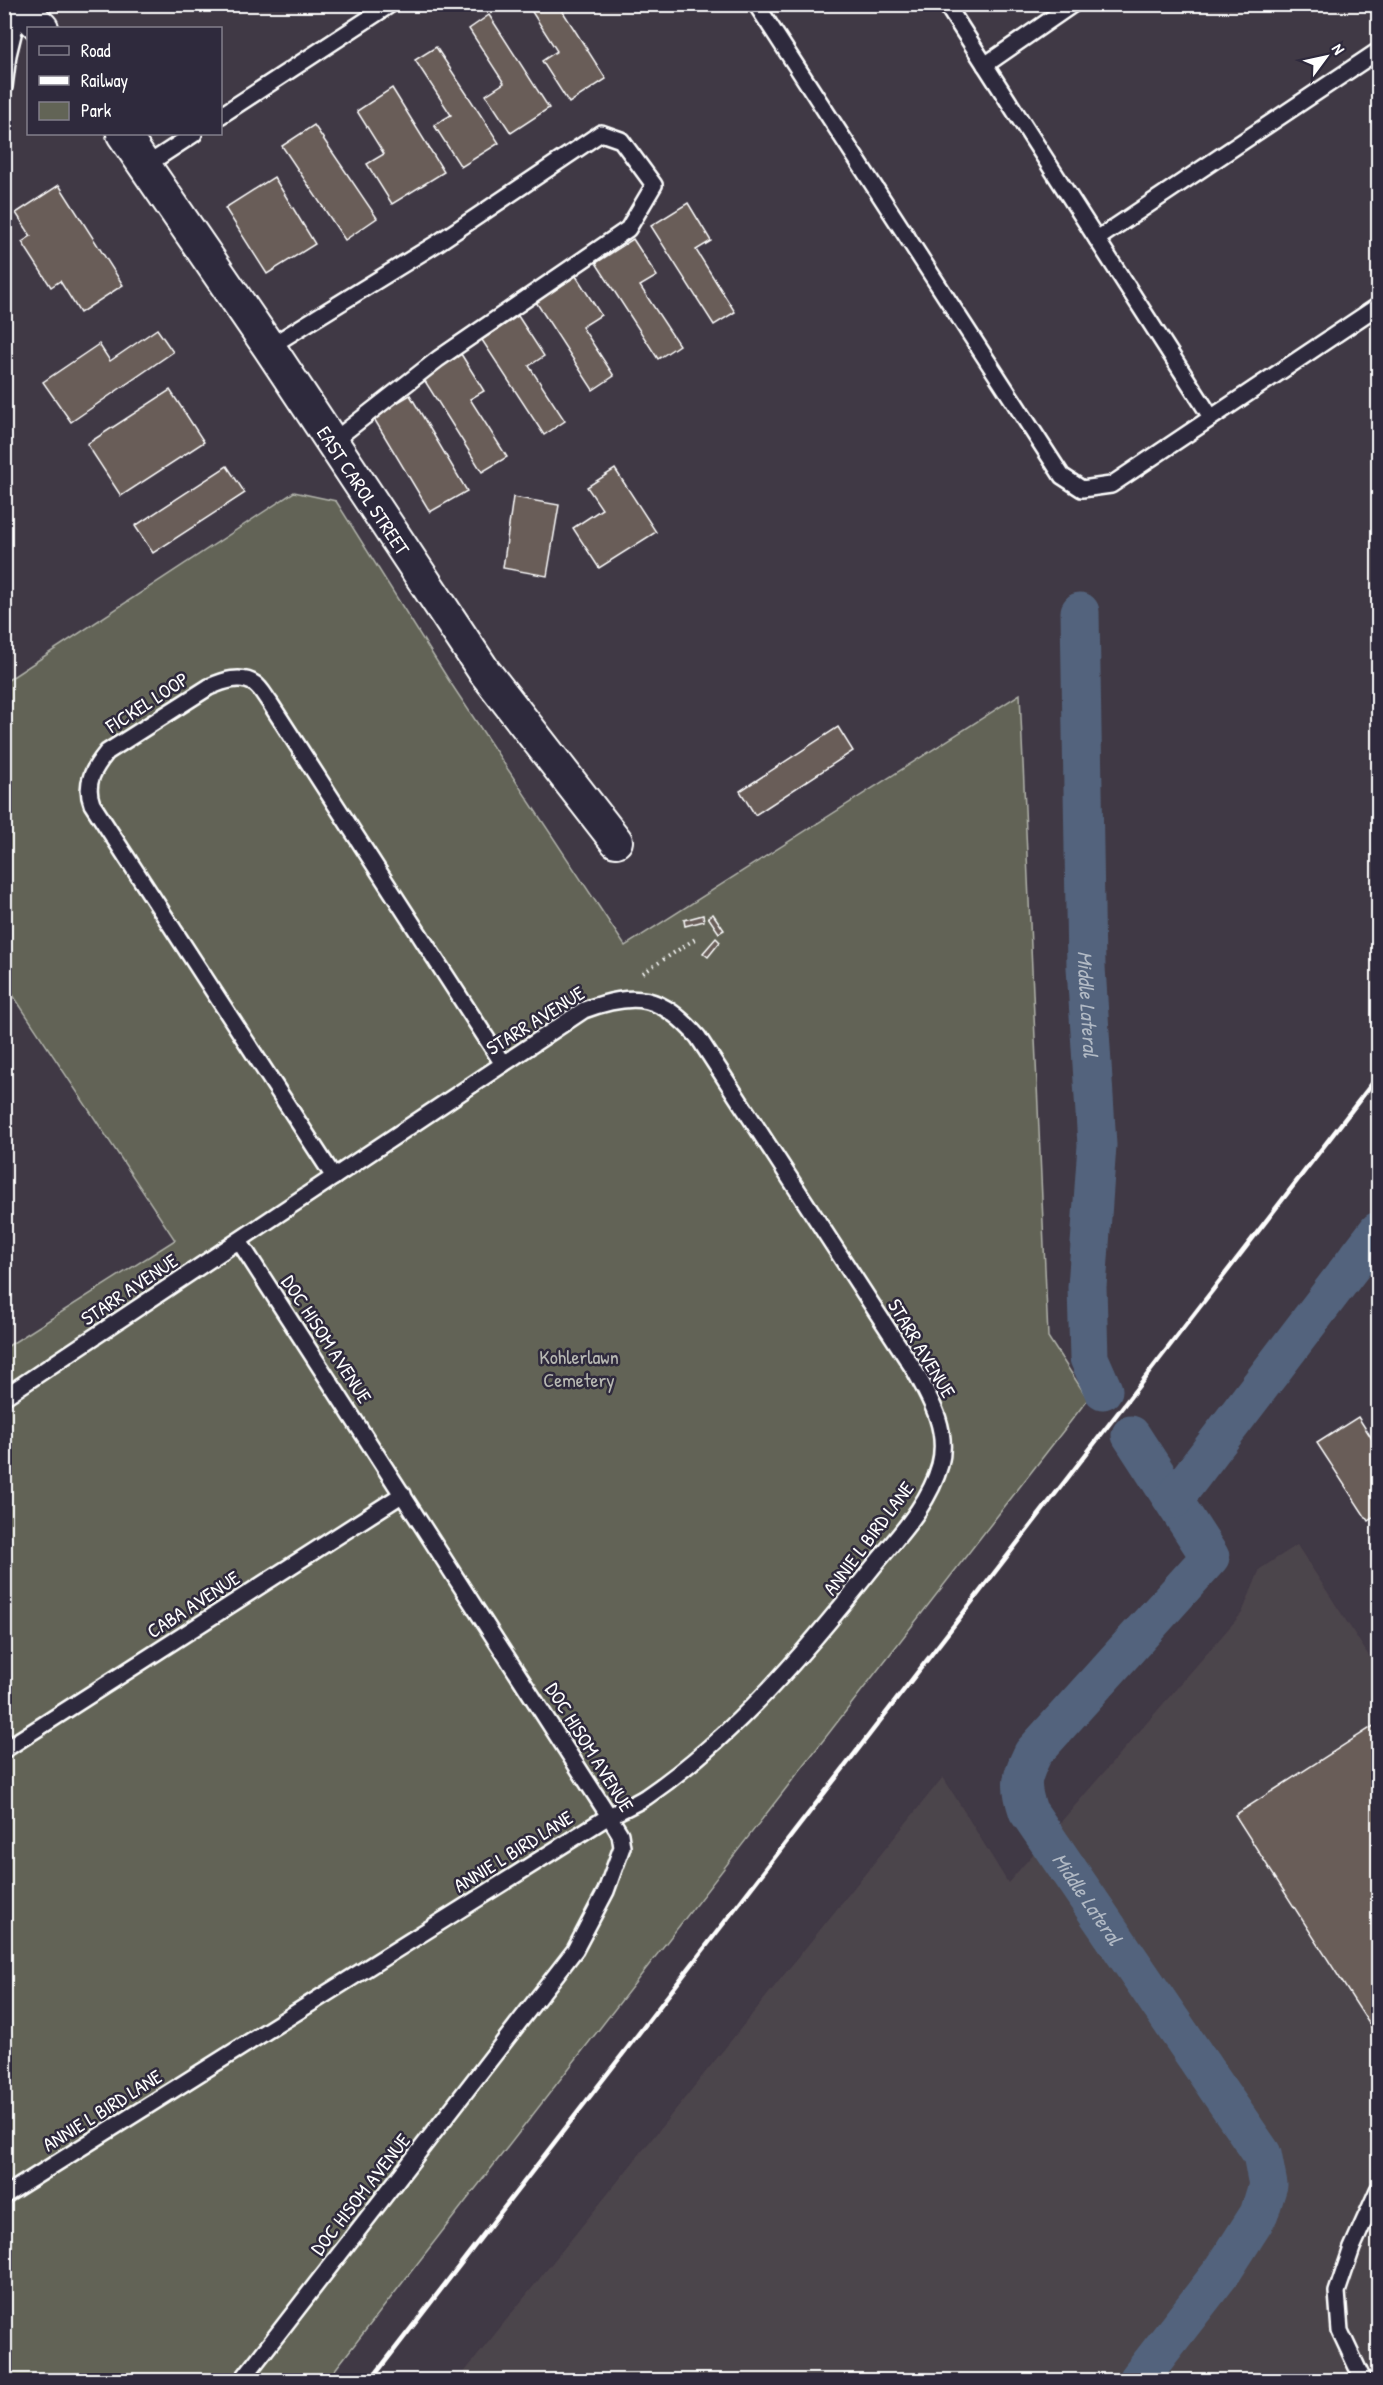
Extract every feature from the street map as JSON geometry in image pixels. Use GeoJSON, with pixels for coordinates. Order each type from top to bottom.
{"type":"FeatureCollection","features":[{"type":"Feature","properties":{"kind":"street"},"geometry":{"type":"LineString","coordinates":[[17,5],[41,27]]}},
{"type":"Feature","properties":{"kind":"street","name":"EAST CAROL STREET"},"geometry":{"type":"LineString","coordinates":[[124,135],[269,347],[484,671],[616,841]]}},
{"type":"Feature","properties":{"kind":"lane"},"geometry":{"type":"LineString","coordinates":[[222,115],[391,4]]}},
{"type":"Feature","properties":{"kind":"lane"},"geometry":{"type":"LineString","coordinates":[[756,4],[1062,476],[1082,489],[1111,485],[1378,306]]}},
{"type":"Feature","properties":{"kind":"lane"},"geometry":{"type":"LineString","coordinates":[[946,4],[1211,417]]}},
{"type":"Feature","properties":{"kind":"lane"},"geometry":{"type":"LineString","coordinates":[[985,64],[1073,4]]}},
{"type":"Feature","properties":{"kind":"lane"},"geometry":{"type":"LineString","coordinates":[[4,87],[17,5]]}},
{"type":"Feature","properties":{"kind":"lane"},"geometry":{"type":"LineString","coordinates":[[1097,239],[1378,51]]}},
{"type":"Feature","properties":{"kind":"lane"},"geometry":{"type":"LineString","coordinates":[[269,347],[439,242],[602,134],[621,140],[654,185],[628,229],[438,358],[332,442]]}},
{"type":"Feature","properties":{"kind":"lane"},"geometry":{"type":"LineString","coordinates":[[145,166],[192,135]]}},
{"type":"Feature","properties":{"kind":"lane","name":"FICKEL LOOP"},"geometry":{"type":"LineString","coordinates":[[334,1177],[92,804],[88,792],[90,780],[95,767],[107,752],[209,687],[226,680],[241,680],[255,684],[277,713],[503,1064]]}},
{"type":"Feature","properties":{"kind":"lane","name":"STARR AVENUE"},"geometry":{"type":"LineString","coordinates":[[4,1397],[584,1010],[623,998],[660,1004],[681,1018],[698,1037],[915,1371],[938,1417],[943,1440]]}},
{"type":"Feature","properties":{"kind":"lane","name":"DOC HISOM AVENUE"},"geometry":{"type":"LineString","coordinates":[[239,1241],[404,1494],[609,1816],[620,1834],[622,1847],[606,1891],[575,1950],[242,2380]]}},
{"type":"Feature","properties":{"kind":"lane","name":"ANNIE L BIRD LANE"},"geometry":{"type":"LineString","coordinates":[[4,2196],[609,1816],[644,1798],[692,1762],[746,1712],[829,1623],[913,1517],[931,1489],[940,1464],[943,1440]]}},
{"type":"Feature","properties":{"kind":"lane","name":"CABA AVENUE"},"geometry":{"type":"LineString","coordinates":[[4,1750],[404,1494]]}},
{"type":"Feature","properties":{"kind":"lane"},"geometry":{"type":"LineString","coordinates":[[1363,2380],[1340,2331],[1337,2292],[1352,2248],[1378,2190]]}},
{"type":"Feature","properties":{"kind":"path"},"geometry":{"type":"LineString","coordinates":[[623,998],[628,984],[695,939]]}},
{"type":"Feature","properties":{"kind":"shaded area"},"geometry":{"type":"Polygon","coordinates":[[[1297,1545],[1378,1670],[1378,2380],[458,2380],[943,1777],[1008,1883],[1242,1613],[1260,1569],[1297,1545]]]}},
{"type":"Feature","properties":{"kind":"green space","name":"Kohlerlawn Cemetery"},"geometry":{"type":"Polygon","coordinates":[[[294,492],[336,501],[448,679],[625,946],[1020,694],[1048,1337],[1088,1399],[327,2380],[5,2380],[5,1348],[175,1240],[5,983],[5,682],[294,492]]]}},
{"type":"Feature","properties":{"kind":"building"},"geometry":{"type":"Polygon","coordinates":[[[527,4],[558,4],[606,79],[569,103],[542,61],[557,51],[527,4]]]}},
{"type":"Feature","properties":{"kind":"building"},"geometry":{"type":"Polygon","coordinates":[[[489,15],[549,108],[511,133],[486,95],[504,83],[469,29],[489,15]]]}},
{"type":"Feature","properties":{"kind":"building"},"geometry":{"type":"Polygon","coordinates":[[[436,47],[499,143],[461,167],[434,125],[451,115],[415,60],[436,47]]]}},
{"type":"Feature","properties":{"kind":"building"},"geometry":{"type":"Polygon","coordinates":[[[392,88],[444,172],[392,204],[367,164],[384,154],[357,111],[392,88]]]}},
{"type":"Feature","properties":{"kind":"building"},"geometry":{"type":"Polygon","coordinates":[[[314,125],[377,218],[345,240],[282,146],[314,125]]]}},
{"type":"Feature","properties":{"kind":"building"},"geometry":{"type":"Polygon","coordinates":[[[274,177],[315,244],[267,274],[225,208],[274,177]]]}},
{"type":"Feature","properties":{"kind":"building"},"geometry":{"type":"Polygon","coordinates":[[[59,185],[123,285],[80,313],[60,281],[51,287],[22,242],[31,236],[16,213],[59,185]]]}},
{"type":"Feature","properties":{"kind":"building"},"geometry":{"type":"Polygon","coordinates":[[[688,203],[711,241],[696,250],[735,312],[714,325],[651,226],[688,203]]]}},
{"type":"Feature","properties":{"kind":"building"},"geometry":{"type":"Polygon","coordinates":[[[633,239],[657,276],[640,286],[679,345],[658,359],[596,263],[633,239]]]}},
{"type":"Feature","properties":{"kind":"building"},"geometry":{"type":"Polygon","coordinates":[[[576,276],[601,315],[582,327],[614,376],[593,390],[536,302],[576,276]]]}},
{"type":"Feature","properties":{"kind":"building"},"geometry":{"type":"Polygon","coordinates":[[[518,316],[544,356],[529,366],[565,421],[544,435],[482,340],[518,316]]]}},
{"type":"Feature","properties":{"kind":"building"},"geometry":{"type":"Polygon","coordinates":[[[157,329],[173,352],[71,422],[43,382],[99,344],[110,361],[157,329]]]}},
{"type":"Feature","properties":{"kind":"building"},"geometry":{"type":"Polygon","coordinates":[[[461,354],[484,391],[470,399],[507,457],[482,472],[423,378],[461,354]]]}},
{"type":"Feature","properties":{"kind":"building"},"geometry":{"type":"Polygon","coordinates":[[[170,390],[204,442],[121,496],[87,444],[170,390]]]}},
{"type":"Feature","properties":{"kind":"building"},"geometry":{"type":"Polygon","coordinates":[[[410,395],[467,491],[430,512],[373,417],[410,395]]]}},
{"type":"Feature","properties":{"kind":"building"},"geometry":{"type":"Polygon","coordinates":[[[227,466],[245,493],[153,553],[135,526],[227,466]]]}},
{"type":"Feature","properties":{"kind":"building"},"geometry":{"type":"Polygon","coordinates":[[[615,469],[656,532],[599,568],[573,528],[602,509],[587,487],[615,469]]]}},
{"type":"Feature","properties":{"kind":"building"},"geometry":{"type":"Polygon","coordinates":[[[513,497],[559,505],[547,576],[503,568],[513,497]]]}},
{"type":"Feature","properties":{"kind":"building"},"geometry":{"type":"Polygon","coordinates":[[[838,727],[853,751],[755,815],[740,791],[838,727]]]}},
{"type":"Feature","properties":{"kind":"building"},"geometry":{"type":"Polygon","coordinates":[[[713,914],[724,930],[719,933],[708,917],[713,914]]]}},
{"type":"Feature","properties":{"kind":"building"},"geometry":{"type":"Polygon","coordinates":[[[703,915],[704,921],[685,926],[684,920],[703,915]]]}},
{"type":"Feature","properties":{"kind":"building"},"geometry":{"type":"Polygon","coordinates":[[[716,938],[720,942],[708,957],[703,953],[716,938]]]}},
{"type":"Feature","properties":{"kind":"building"},"geometry":{"type":"Polygon","coordinates":[[[1358,1417],[1378,1448],[1378,1514],[1368,1521],[1317,1443],[1358,1417]]]}},
{"type":"Feature","properties":{"kind":"building"},"geometry":{"type":"Polygon","coordinates":[[[1378,1723],[1378,2031],[1375,2033],[1235,1815],[1378,1723]]]}},
{"type":"Feature","properties":{"kind":"waterway","name":"Middle Lateral"},"geometry":{"type":"LineString","coordinates":[[1080,612],[1086,967],[1097,1145],[1087,1287],[1089,1358],[1103,1390]]}},
{"type":"Feature","properties":{"kind":"waterway"},"geometry":{"type":"LineString","coordinates":[[1174,1499],[1378,1231]]}},
{"type":"Feature","properties":{"kind":"waterway","name":"Middle Lateral"},"geometry":{"type":"LineString","coordinates":[[1131,1435],[1210,1557],[1033,1753],[1024,1775],[1023,1794],[1028,1811],[1262,2154],[1268,2185],[1259,2214],[1224,2269],[1138,2380]]}},
{"type":"Feature","properties":{"kind":"railway"},"geometry":{"type":"LineString","coordinates":[[371,2380],[1378,1076]]}}]}
